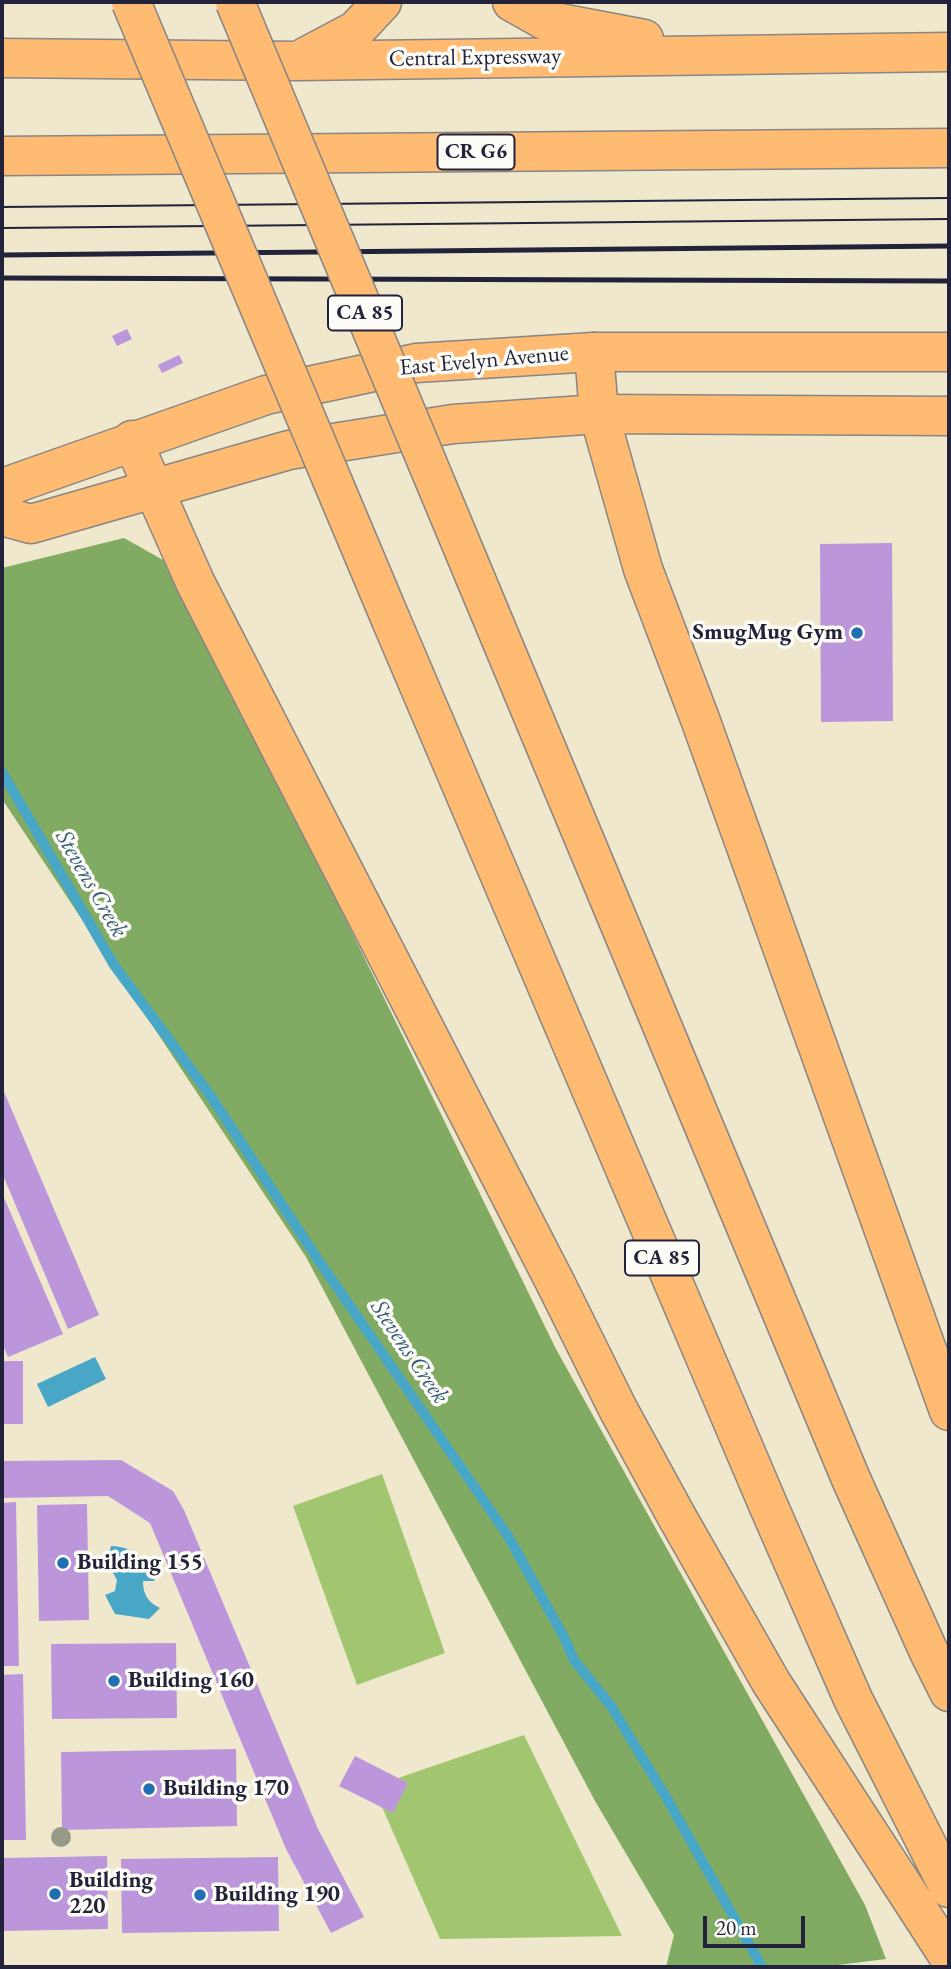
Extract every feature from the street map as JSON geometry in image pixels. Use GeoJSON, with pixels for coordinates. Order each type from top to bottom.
{"type":"FeatureCollection","features":[{"type":"Feature","properties":{"kind":"main road","name":"CA 85"},"geometry":{"type":"LineString","coordinates":[[131,2],[769,1507],[853,1699],[949,1888]]}},
{"type":"Feature","properties":{"kind":"main road","name":"CA 85"},"geometry":{"type":"LineString","coordinates":[[235,2],[846,1466],[949,1692]]}},
{"type":"Feature","properties":{"kind":"main road"},"geometry":{"type":"LineString","coordinates":[[298,61],[356,30],[382,2]]}},
{"type":"Feature","properties":{"kind":"main road"},"geometry":{"type":"LineString","coordinates":[[512,2],[544,20],[722,53]]}},
{"type":"Feature","properties":{"kind":"main road","name":"Central Expressway"},"geometry":{"type":"LineString","coordinates":[[2,58],[298,61],[722,53],[949,52]]}},
{"type":"Feature","properties":{"kind":"main road","name":"CR G6"},"geometry":{"type":"LineString","coordinates":[[2,156],[949,148]]}},
{"type":"Feature","properties":{"kind":"main road"},"geometry":{"type":"LineString","coordinates":[[594,352],[599,414],[643,569],[949,1411]]}},
{"type":"Feature","properties":{"kind":"main road","name":"East Evelyn Avenue"},"geometry":{"type":"LineString","coordinates":[[2,497],[10,485],[266,395],[416,363],[594,352],[949,352]]}},
{"type":"Feature","properties":{"kind":"main road"},"geometry":{"type":"LineString","coordinates":[[2,516],[32,524],[289,450],[453,424],[599,414],[949,416]]}},
{"type":"Feature","properties":{"kind":"main road"},"geometry":{"type":"LineString","coordinates":[[132,440],[202,596],[618,1409],[771,1682],[949,1957]]}},
{"type":"Feature","properties":{"kind":"green space"},"geometry":{"type":"Polygon","coordinates":[[[124,538],[172,565],[556,1349],[865,1905],[886,1959],[830,1966],[666,1967],[674,1935],[595,1801],[306,1257],[2,799],[2,568],[124,538]]]}},
{"type":"Feature","properties":{"kind":"green space"},"geometry":{"type":"Polygon","coordinates":[[[382,1474],[445,1653],[357,1685],[293,1506],[382,1474]]]}},
{"type":"Feature","properties":{"kind":"green space"},"geometry":{"type":"Polygon","coordinates":[[[524,1735],[622,1936],[440,1939],[382,1807],[408,1783],[398,1778],[524,1735]]]}},
{"type":"Feature","properties":{"kind":"water"},"geometry":{"type":"Polygon","coordinates":[[[95,1357],[106,1379],[48,1407],[37,1384],[95,1357]]]}},
{"type":"Feature","properties":{"kind":"water"},"geometry":{"type":"Polygon","coordinates":[[[111,1546],[126,1548],[137,1554],[156,1574],[154,1581],[143,1581],[147,1598],[160,1608],[149,1619],[115,1614],[105,1595],[115,1591],[117,1580],[110,1564],[111,1546]]]}},
{"type":"Feature","properties":{"kind":"building"},"geometry":{"type":"Polygon","coordinates":[[[127,329],[132,339],[117,346],[112,336],[127,329]]]}},
{"type":"Feature","properties":{"kind":"building"},"geometry":{"type":"Polygon","coordinates":[[[179,355],[183,363],[162,373],[158,365],[179,355]]]}},
{"type":"Feature","properties":{"kind":"building","name":"SmugMug Gym"},"geometry":{"type":"Polygon","coordinates":[[[892,543],[893,721],[821,722],[820,544],[892,543]]]}},
{"type":"Feature","properties":{"kind":"building"},"geometry":{"type":"Polygon","coordinates":[[[2,1087],[99,1315],[68,1329],[2,1173],[2,1087]]]}},
{"type":"Feature","properties":{"kind":"building"},"geometry":{"type":"Polygon","coordinates":[[[2,1193],[63,1334],[8,1357],[2,1343],[2,1193]]]}},
{"type":"Feature","properties":{"kind":"building"},"geometry":{"type":"Polygon","coordinates":[[[2,1361],[23,1361],[23,1424],[2,1424],[2,1361]]]}},
{"type":"Feature","properties":{"kind":"building"},"geometry":{"type":"Polygon","coordinates":[[[121,1460],[173,1491],[184,1510],[318,1829],[364,1917],[331,1933],[286,1849],[150,1523],[108,1496],[2,1498],[2,1461],[121,1460]]]}},
{"type":"Feature","properties":{"kind":"building"},"geometry":{"type":"Polygon","coordinates":[[[16,1502],[19,1666],[2,1666],[2,1503],[16,1502]]]}},
{"type":"Feature","properties":{"kind":"building","name":"Building 155"},"geometry":{"type":"Polygon","coordinates":[[[87,1504],[89,1620],[39,1621],[37,1505],[87,1504]]]}},
{"type":"Feature","properties":{"kind":"building","name":"Building 160"},"geometry":{"type":"Polygon","coordinates":[[[176,1643],[177,1718],[52,1719],[51,1644],[176,1643]]]}},
{"type":"Feature","properties":{"kind":"building"},"geometry":{"type":"Polygon","coordinates":[[[23,1674],[26,1840],[2,1840],[2,1675],[23,1674]]]}},
{"type":"Feature","properties":{"kind":"building","name":"Building 170"},"geometry":{"type":"Polygon","coordinates":[[[236,1749],[237,1826],[62,1830],[61,1752],[236,1749]]]}},
{"type":"Feature","properties":{"kind":"building"},"geometry":{"type":"Polygon","coordinates":[[[355,1756],[408,1783],[393,1813],[339,1786],[355,1756]]]}},
{"type":"Feature","properties":{"kind":"building","name":"Building 220"},"geometry":{"type":"Polygon","coordinates":[[[107,1856],[108,1929],[2,1931],[2,1858],[107,1856]]]}},
{"type":"Feature","properties":{"kind":"building","name":"Building 190"},"geometry":{"type":"Polygon","coordinates":[[[278,1857],[279,1931],[122,1933],[121,1859],[278,1857]]]}},
{"type":"Feature","properties":{"kind":"waterway","name":"Stevens Creek"},"geometry":{"type":"LineString","coordinates":[[2,772],[114,965],[210,1095],[317,1258],[508,1536],[574,1660],[611,1706],[762,1967]]}},
{"type":"Feature","properties":{"kind":"tram line"},"geometry":{"type":"LineString","coordinates":[[2,207],[949,198]]}},
{"type":"Feature","properties":{"kind":"tram line"},"geometry":{"type":"LineString","coordinates":[[2,228],[949,219]]}},
{"type":"Feature","properties":{"kind":"railway"},"geometry":{"type":"LineString","coordinates":[[2,255],[949,246]]}},
{"type":"Feature","properties":{"kind":"railway"},"geometry":{"type":"LineString","coordinates":[[2,278],[949,281]]}},
{"type":"Feature","properties":{"kind":"place","name":"SmugMug Gym"},"geometry":{"type":"Point","coordinates":[857,633]}},
{"type":"Feature","properties":{"kind":"place","name":"Building 155"},"geometry":{"type":"Point","coordinates":[63,1563]}},
{"type":"Feature","properties":{"kind":"place","name":"Building 160"},"geometry":{"type":"Point","coordinates":[114,1681]}},
{"type":"Feature","properties":{"kind":"place","name":"Building 170"},"geometry":{"type":"Point","coordinates":[149,1789]}},
{"type":"Feature","properties":{"kind":"place","name":"Building 220"},"geometry":{"type":"Point","coordinates":[55,1894]}},
{"type":"Feature","properties":{"kind":"place","name":"Building 190"},"geometry":{"type":"Point","coordinates":[200,1895]}}]}
